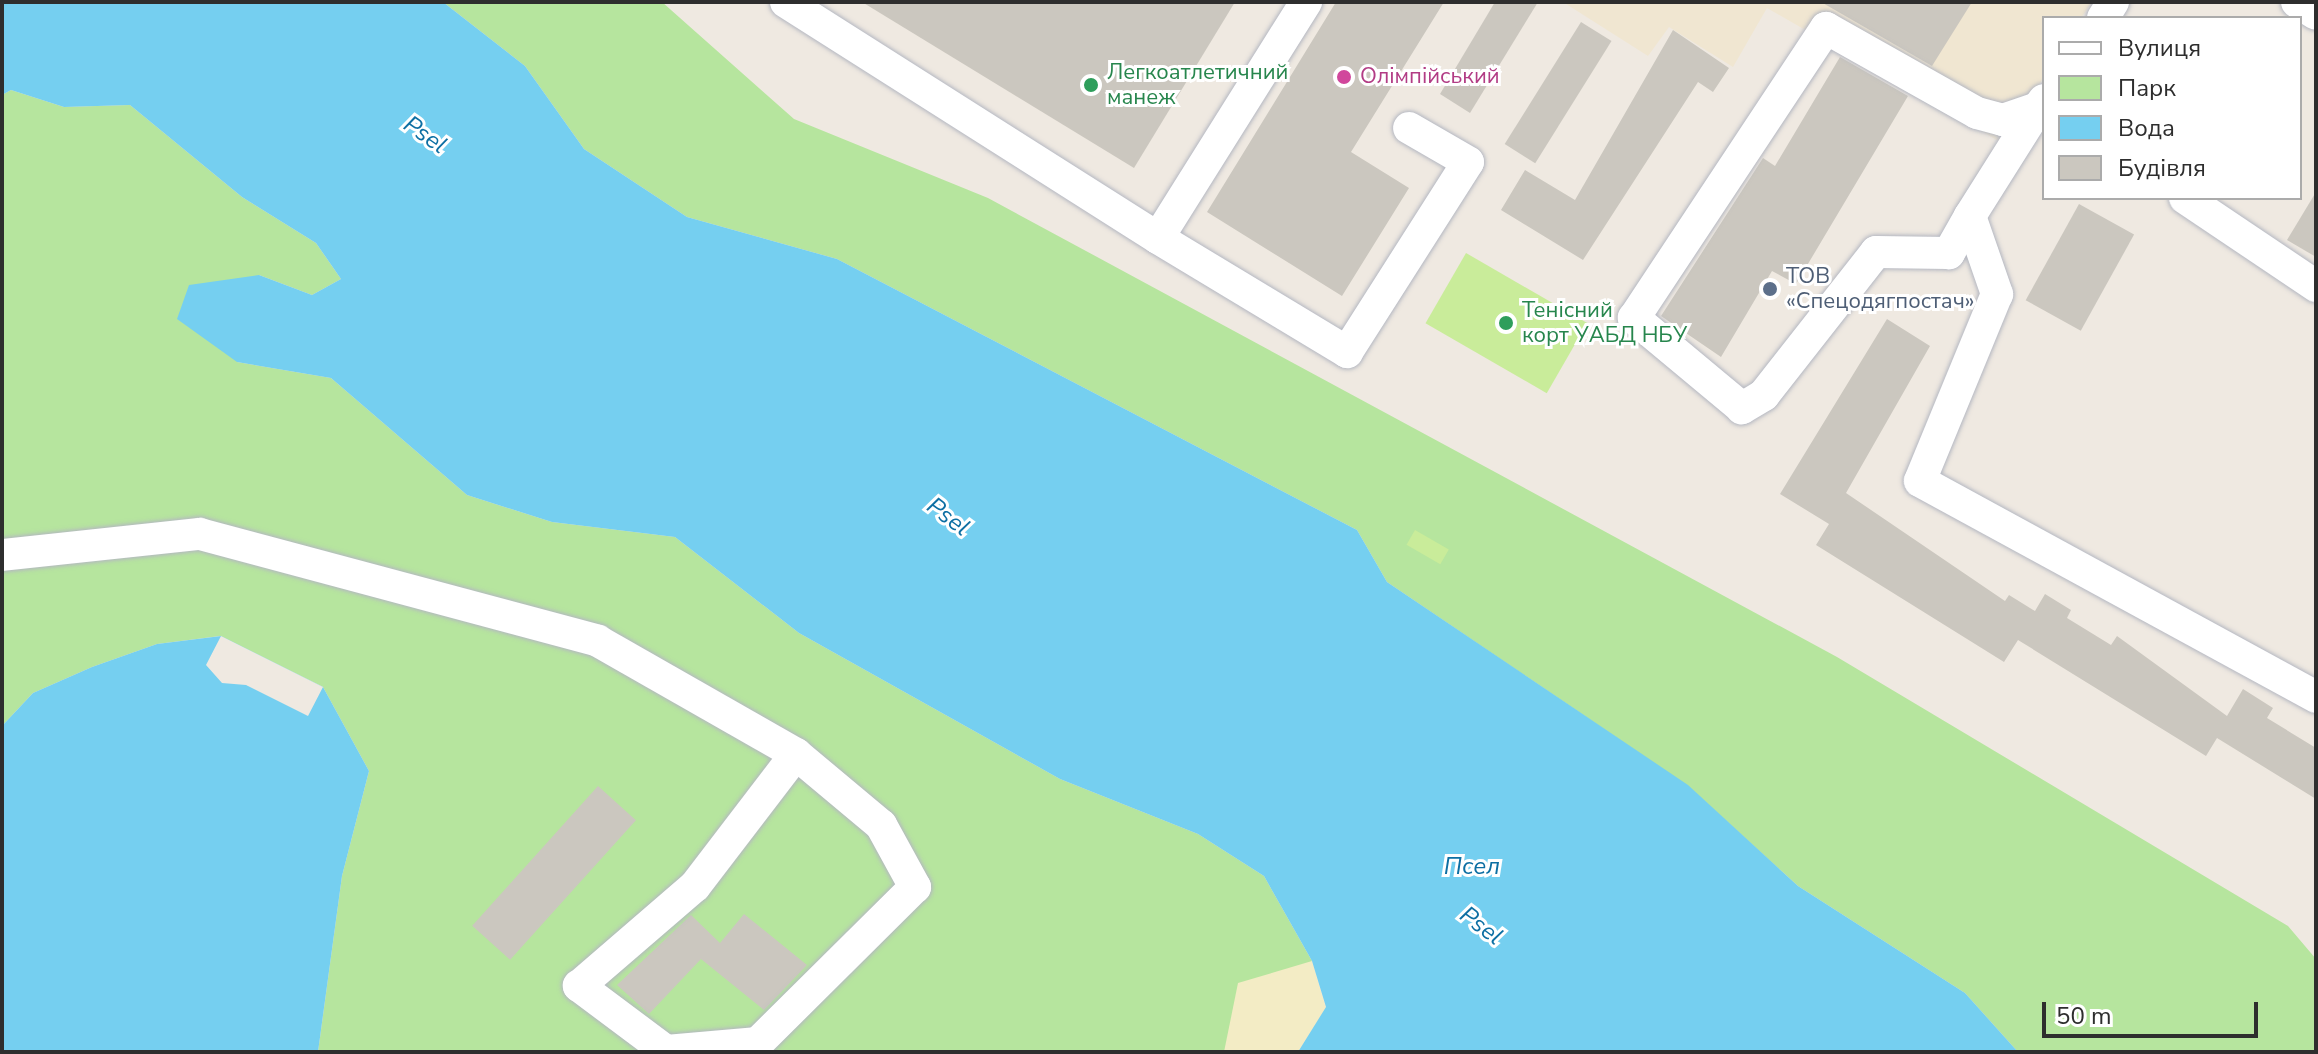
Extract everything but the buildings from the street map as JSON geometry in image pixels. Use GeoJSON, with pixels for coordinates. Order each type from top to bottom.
{"type":"FeatureCollection","features":[{"type":"Feature","properties":{"kind":"street"},"geometry":{"type":"LineString","coordinates":[[786,2],[1158,238],[1347,352],[1468,162],[1409,128]]}},
{"type":"Feature","properties":{"kind":"street"},"geometry":{"type":"LineString","coordinates":[[1158,238],[1306,2]]}},
{"type":"Feature","properties":{"kind":"street"},"geometry":{"type":"LineString","coordinates":[[2297,2],[2316,14]]}},
{"type":"Feature","properties":{"kind":"street"},"geometry":{"type":"LineString","coordinates":[[1826,28],[1977,113],[2003,120],[2042,107],[1949,253],[1876,252],[1764,395],[1742,408],[1634,318],[1826,28]]}},
{"type":"Feature","properties":{"kind":"street"},"geometry":{"type":"LineString","coordinates":[[2188,200],[2316,286]]}},
{"type":"Feature","properties":{"kind":"street"},"geometry":{"type":"LineString","coordinates":[[1970,216],[1997,294],[1920,481],[2316,697]]}},
{"type":"Feature","properties":{"kind":"street"},"geometry":{"type":"LineString","coordinates":[[2,555],[200,534],[598,641],[796,754],[881,825],[915,887],[758,1043],[666,1051],[579,986],[695,886],[796,754]]}},
{"type":"Feature","properties":{"kind":"shaded area"},"geometry":{"type":"Polygon","coordinates":[[[1563,2],[2092,2],[2082,16],[2042,16],[2042,80],[2002,143],[1767,8],[1733,67],[1669,27],[1648,56],[1563,2]]]}},
{"type":"Feature","properties":{"kind":"green space"},"geometry":{"type":"Polygon","coordinates":[[[443,2],[662,2],[794,119],[988,198],[1837,657],[2288,926],[2316,959],[2316,1052],[2018,1052],[1965,993],[1798,886],[1688,786],[1387,582],[1357,530],[837,259],[687,217],[584,149],[525,66],[443,2]]]}},
{"type":"Feature","properties":{"kind":"green space"},"geometry":{"type":"Polygon","coordinates":[[[11,90],[64,107],[130,105],[242,197],[316,243],[341,279],[312,295],[259,275],[237,362],[331,378],[467,495],[552,522],[675,537],[799,633],[1060,779],[1198,834],[1264,876],[1312,961],[1298,1052],[318,1052],[342,876],[369,771],[323,687],[220,636],[157,644],[92,667],[33,693],[2,726],[2,95],[11,90]]]}},
{"type":"Feature","properties":{"kind":"green space","name":"Тенісний корт УАБД НБУ"},"geometry":{"type":"Polygon","coordinates":[[[1466,253],[1587,323],[1547,393],[1426,323],[1466,253]]]}},
{"type":"Feature","properties":{"kind":"green space"},"geometry":{"type":"Polygon","coordinates":[[[1415,530],[1449,550],[1440,564],[1406,545],[1415,530]]]}},
{"type":"Feature","properties":{"kind":"sand"},"geometry":{"type":"Polygon","coordinates":[[[1312,961],[1326,1008],[1298,1052],[1224,1052],[1238,983],[1312,961]]]}},
{"type":"Feature","properties":{"kind":"water","name":"Псел"},"geometry":{"type":"Polygon","coordinates":[[[2,2],[443,2],[525,66],[584,149],[687,217],[837,259],[1357,530],[1387,582],[1688,785],[1798,886],[1965,993],[2018,1052],[1298,1052],[1326,1007],[1312,961],[1264,876],[1198,834],[1060,779],[799,633],[675,537],[552,522],[467,495],[331,378],[237,362],[177,319],[189,285],[259,275],[312,295],[341,279],[316,243],[242,197],[130,105],[64,107],[11,90],[2,95],[2,2]]]}},
{"type":"Feature","properties":{"kind":"water"},"geometry":{"type":"Polygon","coordinates":[[[221,636],[323,687],[369,771],[342,876],[318,1052],[2,1052],[2,726],[33,693],[92,667],[157,644],[221,636]]]}},
{"type":"Feature","properties":{"kind":"pier"},"geometry":{"type":"Polygon","coordinates":[[[221,636],[323,687],[308,716],[246,685],[222,683],[206,665],[221,636]]]}},
{"type":"Feature","properties":{"kind":"place","name":"Олімпійський"},"geometry":{"type":"Point","coordinates":[1344,77]}},
{"type":"Feature","properties":{"kind":"place","name":"Легкоатлетичний манеж"},"geometry":{"type":"Point","coordinates":[1091,85]}},
{"type":"Feature","properties":{"kind":"place","name":"ТОВ «Спецодягпостач»"},"geometry":{"type":"Point","coordinates":[1770,289]}},
{"type":"Feature","properties":{"kind":"place","name":"Тенісний корт УАБД НБУ"},"geometry":{"type":"Point","coordinates":[1506,323]}},
{"type":"Feature","properties":{"kind":"water label","name":"Psel"},"geometry":{"type":"Point","coordinates":[425,135]}},
{"type":"Feature","properties":{"kind":"water label","name":"Psel"},"geometry":{"type":"Point","coordinates":[948,517]}},
{"type":"Feature","properties":{"kind":"water label","name":"Psel"},"geometry":{"type":"Point","coordinates":[1481,926]}}]}
